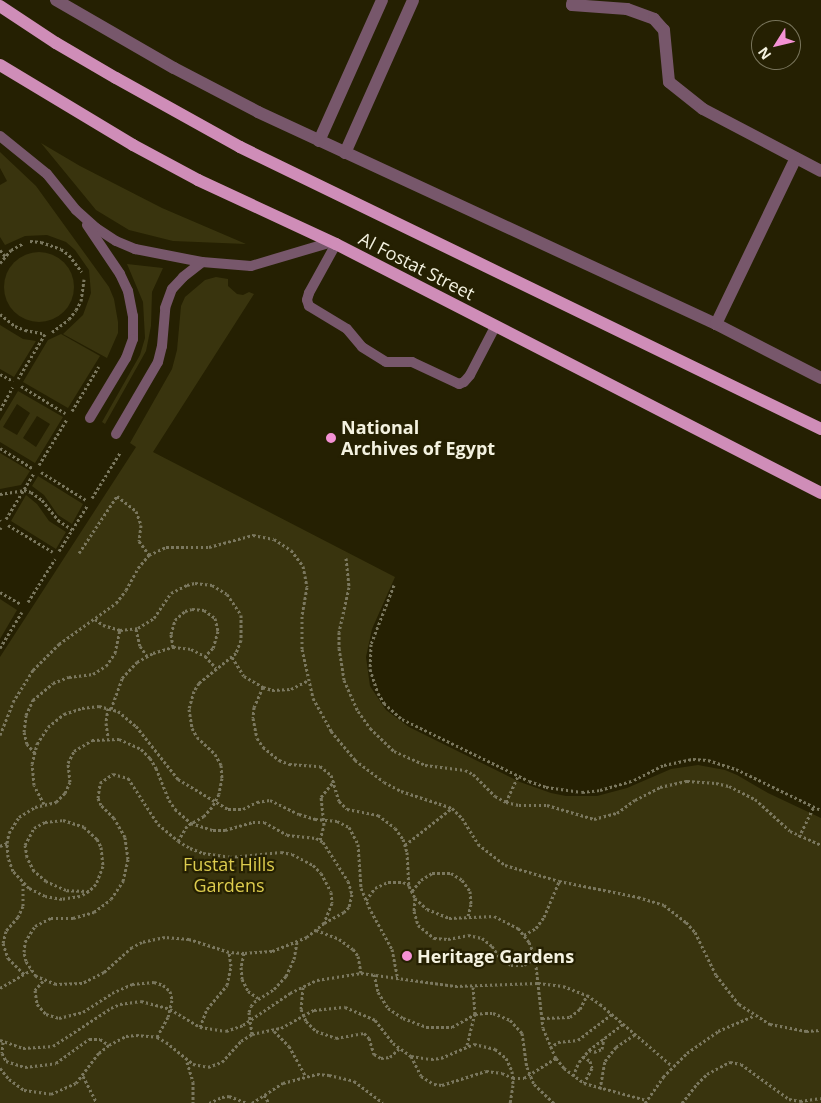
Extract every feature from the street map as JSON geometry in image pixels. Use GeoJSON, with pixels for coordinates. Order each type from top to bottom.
{"type":"FeatureCollection","features":[{"type":"Feature","properties":{"kind":"main road","name":"Al Fostat Street"},"geometry":{"type":"LineString","coordinates":[[0,6],[107,73],[240,147],[821,429]]}},
{"type":"Feature","properties":{"kind":"main road","name":"Al Fostat Street"},"geometry":{"type":"LineString","coordinates":[[0,65],[141,150],[198,180],[334,243],[821,493]]}},
{"type":"Feature","properties":{"kind":"street"},"geometry":{"type":"LineString","coordinates":[[56,0],[174,68],[319,141],[716,324],[821,378]]}},
{"type":"Feature","properties":{"kind":"street"},"geometry":{"type":"LineString","coordinates":[[319,141],[382,0]]}},
{"type":"Feature","properties":{"kind":"street"},"geometry":{"type":"LineString","coordinates":[[345,153],[413,0]]}},
{"type":"Feature","properties":{"kind":"street"},"geometry":{"type":"LineString","coordinates":[[573,0],[572,5],[627,10],[654,19],[664,30],[669,82],[703,109],[821,171]]}},
{"type":"Feature","properties":{"kind":"street"},"geometry":{"type":"LineString","coordinates":[[716,324],[796,158]]}},
{"type":"Feature","properties":{"kind":"lane"},"geometry":{"type":"LineString","coordinates":[[0,136],[47,174],[76,210],[120,274],[128,292],[133,316],[133,339],[126,358],[90,418]]}},
{"type":"Feature","properties":{"kind":"lane"},"geometry":{"type":"LineString","coordinates":[[76,210],[96,228],[122,243],[153,253],[202,262],[251,266],[334,243]]}},
{"type":"Feature","properties":{"kind":"lane"},"geometry":{"type":"LineString","coordinates":[[334,243],[309,293],[307,300],[309,306],[346,329],[362,347],[386,362],[412,362],[459,384],[464,382],[470,375],[495,327]]}},
{"type":"Feature","properties":{"kind":"lane"},"geometry":{"type":"LineString","coordinates":[[116,434],[158,362],[162,346],[165,308],[172,290],[183,277],[202,262]]}},
{"type":"Feature","properties":{"kind":"path"},"geometry":{"type":"LineString","coordinates":[[30,241],[51,244],[61,249],[69,255],[82,272]]}},
{"type":"Feature","properties":{"kind":"path"},"geometry":{"type":"LineString","coordinates":[[0,263],[22,244]]}},
{"type":"Feature","properties":{"kind":"path"},"geometry":{"type":"LineString","coordinates":[[0,250],[6,256]]}},
{"type":"Feature","properties":{"kind":"path"},"geometry":{"type":"LineString","coordinates":[[52,332],[69,319],[76,310],[81,300],[84,279]]}},
{"type":"Feature","properties":{"kind":"path"},"geometry":{"type":"LineString","coordinates":[[0,314],[15,326],[46,334],[18,379]]}},
{"type":"Feature","properties":{"kind":"path"},"geometry":{"type":"LineString","coordinates":[[72,411],[99,366]]}},
{"type":"Feature","properties":{"kind":"path"},"geometry":{"type":"LineString","coordinates":[[0,374],[13,382]]}},
{"type":"Feature","properties":{"kind":"path"},"geometry":{"type":"LineString","coordinates":[[21,386],[65,413]]}},
{"type":"Feature","properties":{"kind":"path"},"geometry":{"type":"LineString","coordinates":[[0,410],[13,387]]}},
{"type":"Feature","properties":{"kind":"path"},"geometry":{"type":"LineString","coordinates":[[39,465],[67,419]]}},
{"type":"Feature","properties":{"kind":"path"},"geometry":{"type":"LineString","coordinates":[[0,448],[32,468]]}},
{"type":"Feature","properties":{"kind":"path"},"geometry":{"type":"LineString","coordinates":[[92,498],[121,451]]}},
{"type":"Feature","properties":{"kind":"path"},"geometry":{"type":"LineString","coordinates":[[41,472],[86,500]]}},
{"type":"Feature","properties":{"kind":"path"},"geometry":{"type":"LineString","coordinates":[[6,519],[34,473]]}},
{"type":"Feature","properties":{"kind":"path"},"geometry":{"type":"LineString","coordinates":[[0,494],[24,490],[37,495],[52,515],[73,530]]}},
{"type":"Feature","properties":{"kind":"path"},"geometry":{"type":"LineString","coordinates":[[80,553],[117,496],[136,510],[141,525],[139,541],[150,555]]}},
{"type":"Feature","properties":{"kind":"path"},"geometry":{"type":"LineString","coordinates":[[60,551],[87,506]]}},
{"type":"Feature","properties":{"kind":"path"},"geometry":{"type":"LineString","coordinates":[[8,525],[53,552]]}},
{"type":"Feature","properties":{"kind":"path"},"geometry":{"type":"LineString","coordinates":[[0,735],[13,702],[34,670],[59,644],[116,603],[126,590],[138,568],[150,555],[166,547],[209,547],[253,535],[274,539],[291,550],[302,566],[305,576],[306,587],[301,632],[307,681],[321,715],[331,731],[355,760],[384,782],[401,791],[452,808],[462,818],[478,844],[495,860],[516,870],[559,881],[652,900],[676,913],[695,932],[716,975],[727,991],[754,1016],[770,1024],[788,1029],[821,1030]]}},
{"type":"Feature","properties":{"kind":"path"},"geometry":{"type":"LineString","coordinates":[[346,558],[349,587],[341,624],[339,648],[344,680],[358,710],[370,728],[394,751],[425,765],[465,770],[473,774],[495,796],[506,802],[547,805],[585,818],[602,818],[617,813],[641,796],[660,787],[688,781],[702,781],[729,786],[755,798],[799,836],[821,845]]}},
{"type":"Feature","properties":{"kind":"path"},"geometry":{"type":"LineString","coordinates":[[28,602],[55,559]]}},
{"type":"Feature","properties":{"kind":"path"},"geometry":{"type":"LineString","coordinates":[[95,619],[103,625],[120,630],[136,629],[154,618],[165,600],[179,588],[195,583],[212,585],[233,600],[241,615],[241,640],[232,657],[199,683],[194,691],[189,709],[192,728],[197,737],[215,754],[221,765],[222,778],[216,802],[204,816],[191,823],[183,831],[178,841]]}},
{"type":"Feature","properties":{"kind":"path"},"geometry":{"type":"LineString","coordinates":[[394,585],[371,644],[370,669],[378,693],[392,712],[402,719],[518,776],[546,787],[582,792],[618,786],[664,765],[678,761],[708,760],[736,769],[821,810]]}},
{"type":"Feature","properties":{"kind":"path"},"geometry":{"type":"LineString","coordinates":[[0,592],[21,604]]}},
{"type":"Feature","properties":{"kind":"path"},"geometry":{"type":"LineString","coordinates":[[173,647],[170,634],[175,620],[185,611],[198,608],[214,618],[218,631],[213,648],[205,656]]}},
{"type":"Feature","properties":{"kind":"path"},"geometry":{"type":"LineString","coordinates":[[0,648],[22,612]]}},
{"type":"Feature","properties":{"kind":"path"},"geometry":{"type":"LineString","coordinates":[[136,629],[140,646],[147,656]]}},
{"type":"Feature","properties":{"kind":"path"},"geometry":{"type":"LineString","coordinates":[[35,754],[27,744],[24,732],[26,715],[34,700],[53,682],[69,677],[93,674],[106,666],[114,653],[120,630]]}},
{"type":"Feature","properties":{"kind":"path"},"geometry":{"type":"LineString","coordinates":[[108,738],[106,723],[109,708],[122,678],[129,669],[147,656],[173,647],[191,649],[205,656],[216,668]]}},
{"type":"Feature","properties":{"kind":"path"},"geometry":{"type":"LineString","coordinates":[[232,657],[244,676],[263,687],[290,689],[307,681]]}},
{"type":"Feature","properties":{"kind":"path"},"geometry":{"type":"LineString","coordinates":[[263,687],[254,707],[252,718],[257,738],[263,747],[279,760],[289,764],[320,766],[334,781],[337,795],[342,805],[352,811],[371,813],[384,819],[399,833],[405,846],[409,886],[415,898],[427,909],[441,916],[458,918],[494,916],[511,923],[524,935],[535,957],[542,1018],[550,1048],[556,1058],[573,1076],[584,1083],[600,1089],[646,1101],[672,1066],[702,1041],[718,1031],[754,1016]]}},
{"type":"Feature","properties":{"kind":"path"},"geometry":{"type":"LineString","coordinates":[[44,804],[33,780],[32,764],[45,731],[64,714],[90,706],[109,708],[131,720],[178,779],[228,809],[238,810],[258,802],[270,800],[298,814],[343,823],[357,837],[359,876],[366,900],[392,949],[398,979]]}},
{"type":"Feature","properties":{"kind":"path"},"geometry":{"type":"LineString","coordinates":[[89,891],[66,890],[40,876],[30,864],[26,851],[26,838],[34,828],[45,822],[70,821],[84,827],[101,847],[103,866],[96,884],[89,891],[71,898],[54,898],[37,893],[22,882],[10,864],[7,843],[19,817],[27,811],[44,804],[56,802],[65,793],[70,782],[68,763],[74,751],[92,740],[108,738],[131,743],[150,758],[169,800],[175,809],[191,823],[213,830],[225,830],[252,822],[264,822],[287,835],[320,840]]}},
{"type":"Feature","properties":{"kind":"path"},"geometry":{"type":"LineString","coordinates":[[324,923],[330,908],[331,892],[321,873],[303,859],[281,852],[237,856],[217,856],[203,853],[178,841],[153,818],[128,778],[113,774],[100,783],[98,798],[101,806],[114,818],[125,838],[128,859],[124,881],[111,899],[94,912],[73,918],[51,918],[35,926],[25,942],[26,961],[31,970],[43,981],[69,985],[94,979],[132,947],[153,938],[177,936],[229,952],[244,953],[272,951],[297,942],[344,912],[349,907],[352,894],[348,881],[320,840],[324,820],[321,797],[334,781]]}},
{"type":"Feature","properties":{"kind":"path"},"geometry":{"type":"LineString","coordinates":[[506,802],[518,776]]}},
{"type":"Feature","properties":{"kind":"path"},"geometry":{"type":"LineString","coordinates":[[799,836],[814,806]]}},
{"type":"Feature","properties":{"kind":"path"},"geometry":{"type":"LineString","coordinates":[[405,846],[452,808]]}},
{"type":"Feature","properties":{"kind":"path"},"geometry":{"type":"LineString","coordinates":[[0,846],[7,843]]}},
{"type":"Feature","properties":{"kind":"path"},"geometry":{"type":"LineString","coordinates":[[412,892],[421,880],[432,873],[451,873],[462,880],[470,891],[471,904],[467,917]]}},
{"type":"Feature","properties":{"kind":"path"},"geometry":{"type":"LineString","coordinates":[[524,935],[536,928],[544,917],[559,881]]}},
{"type":"Feature","properties":{"kind":"path"},"geometry":{"type":"LineString","coordinates":[[22,882],[23,906],[18,917],[6,931],[3,943],[8,958],[24,974]]}},
{"type":"Feature","properties":{"kind":"path"},"geometry":{"type":"LineString","coordinates":[[366,900],[375,888],[388,882],[403,882],[409,886]]}},
{"type":"Feature","properties":{"kind":"path"},"geometry":{"type":"LineString","coordinates":[[415,898],[414,912],[418,925],[434,938],[448,940],[475,936],[488,942],[500,958],[511,965],[524,964],[535,957]]}},
{"type":"Feature","properties":{"kind":"path"},"geometry":{"type":"LineString","coordinates":[[316,930],[339,939],[353,949],[358,956],[361,973]]}},
{"type":"Feature","properties":{"kind":"path"},"geometry":{"type":"LineString","coordinates":[[252,1034],[251,1006],[258,998],[274,989],[286,976],[294,959],[297,942]]}},
{"type":"Feature","properties":{"kind":"path"},"geometry":{"type":"LineString","coordinates":[[200,1027],[207,1009],[227,984],[231,966],[229,952]]}},
{"type":"Feature","properties":{"kind":"path"},"geometry":{"type":"LineString","coordinates":[[244,953],[241,967],[242,980],[248,991],[258,998]]}},
{"type":"Feature","properties":{"kind":"path"},"geometry":{"type":"LineString","coordinates":[[0,988],[31,970]]}},
{"type":"Feature","properties":{"kind":"path"},"geometry":{"type":"LineString","coordinates":[[108,1045],[100,1039],[90,1039],[56,1063],[25,1067],[6,1061],[2,1053],[1,1041],[28,1049],[53,1046],[111,1008],[130,1002],[151,1003],[170,1009],[200,1027],[226,1031],[250,1020],[304,986],[332,976],[361,973],[438,985],[473,987],[538,983],[563,986],[587,995],[672,1066]]}},
{"type":"Feature","properties":{"kind":"path"},"geometry":{"type":"LineString","coordinates":[[374,974],[382,1000],[388,1008],[404,1018],[426,1027],[444,1028],[460,1023],[475,1014],[494,1013],[502,1015],[517,1026],[525,1042],[530,1075],[540,1092],[554,1103]]}},
{"type":"Feature","properties":{"kind":"path"},"geometry":{"type":"LineString","coordinates":[[43,981],[38,985],[34,997],[40,1010],[52,1016],[65,1018],[77,1015],[112,992],[132,984],[143,982],[158,983],[167,988],[172,996],[165,1024],[157,1037]]}},
{"type":"Feature","properties":{"kind":"path"},"geometry":{"type":"LineString","coordinates":[[304,986],[301,997],[303,1014],[310,1027],[328,1037],[343,1038],[364,1033],[370,1038],[374,1054],[381,1058],[390,1057],[399,1049]]}},
{"type":"Feature","properties":{"kind":"path"},"geometry":{"type":"LineString","coordinates":[[466,1045],[475,1014],[473,987]]}},
{"type":"Feature","properties":{"kind":"path"},"geometry":{"type":"LineString","coordinates":[[542,1018],[570,1017],[580,1009],[587,995]]}},
{"type":"Feature","properties":{"kind":"path"},"geometry":{"type":"LineString","coordinates":[[0,1068],[16,1085],[42,1094],[69,1088],[83,1076],[99,1053],[108,1045],[126,1036],[147,1035],[157,1037],[170,1045],[187,1061],[200,1067],[215,1066],[227,1058],[241,1041],[252,1034],[274,1031],[288,1025],[303,1014],[324,1007],[345,1007],[356,1010],[375,1020],[399,1049],[411,1056],[431,1059],[441,1058],[466,1045],[482,1044],[495,1049],[510,1064],[513,1078],[510,1103]]}},
{"type":"Feature","properties":{"kind":"path"},"geometry":{"type":"LineString","coordinates":[[550,1048],[558,1042],[578,1040],[612,1014]]}},
{"type":"Feature","properties":{"kind":"path"},"geometry":{"type":"LineString","coordinates":[[573,1076],[583,1056],[623,1024]]}},
{"type":"Feature","properties":{"kind":"path"},"geometry":{"type":"LineString","coordinates":[[274,1031],[289,1046],[305,1076]]}},
{"type":"Feature","properties":{"kind":"path"},"geometry":{"type":"LineString","coordinates":[[600,1089],[605,1061],[616,1047],[635,1034]]}},
{"type":"Feature","properties":{"kind":"path"},"geometry":{"type":"LineString","coordinates":[[589,1050],[594,1052],[602,1049],[604,1038]]}},
{"type":"Feature","properties":{"kind":"path"},"geometry":{"type":"LineString","coordinates":[[411,1056],[421,1076],[434,1084],[450,1084],[470,1074],[486,1071],[502,1073],[513,1078],[530,1075],[556,1058]]}},
{"type":"Feature","properties":{"kind":"path"},"geometry":{"type":"LineString","coordinates":[[583,1056],[590,1061],[592,1068],[584,1083]]}},
{"type":"Feature","properties":{"kind":"path"},"geometry":{"type":"LineString","coordinates":[[187,1061],[193,1082],[193,1103]]}},
{"type":"Feature","properties":{"kind":"path"},"geometry":{"type":"LineString","coordinates":[[682,1103],[692,1089],[708,1074],[730,1062],[741,1064],[780,1094],[790,1099],[800,1101],[821,1098]]}},
{"type":"Feature","properties":{"kind":"path"},"geometry":{"type":"LineString","coordinates":[[252,1103],[283,1082],[305,1076],[330,1075],[354,1081],[383,1103]]}},
{"type":"Feature","properties":{"kind":"path"},"geometry":{"type":"LineString","coordinates":[[83,1076],[97,1103]]}},
{"type":"Feature","properties":{"kind":"path"},"geometry":{"type":"LineString","coordinates":[[264,1095],[269,1103]]}},
{"type":"Feature","properties":{"kind":"path"},"geometry":{"type":"LineString","coordinates":[[209,1103],[229,1096],[247,1103]]}},
{"type":"Feature","properties":{"kind":"green space"},"geometry":{"type":"Polygon","coordinates":[[[41,143],[80,166],[162,208],[246,244],[173,241],[129,230],[96,210],[41,143]]]}},
{"type":"Feature","properties":{"kind":"green space"},"geometry":{"type":"Polygon","coordinates":[[[0,152],[36,186],[109,287],[114,299],[118,333],[107,358],[63,334],[83,315],[91,293],[89,270],[75,250],[66,242],[47,235],[25,236],[5,245],[0,237],[0,185],[7,181],[0,168],[0,152]]]}},
{"type":"Feature","properties":{"kind":"green space"},"geometry":{"type":"Polygon","coordinates":[[[39,252],[52,255],[64,262],[71,274],[74,287],[71,300],[64,312],[52,319],[39,322],[26,319],[14,312],[7,300],[4,287],[7,274],[14,262],[26,255],[39,252]]]}},
{"type":"Feature","properties":{"kind":"green space"},"geometry":{"type":"Polygon","coordinates":[[[127,264],[163,268],[152,292],[151,326],[146,351],[105,424],[102,422],[140,355],[145,338],[143,302],[127,264]]]}},
{"type":"Feature","properties":{"kind":"green space","name":"Fustat Hills Gardens"},"geometry":{"type":"Polygon","coordinates":[[[216,277],[228,279],[228,286],[237,294],[243,295],[249,292],[254,294],[153,452],[395,577],[372,629],[366,657],[370,686],[386,710],[409,727],[520,782],[551,793],[566,796],[597,796],[627,788],[671,769],[698,765],[725,770],[737,775],[768,793],[821,818],[821,1103],[0,1103],[0,657],[136,447],[130,443],[172,369],[177,350],[181,306],[185,297],[205,280],[216,277]]]}},
{"type":"Feature","properties":{"kind":"green space"},"geometry":{"type":"Polygon","coordinates":[[[0,325],[23,339],[36,341],[14,377],[0,369],[0,325]]]}},
{"type":"Feature","properties":{"kind":"green space"},"geometry":{"type":"Polygon","coordinates":[[[61,334],[100,356],[68,408],[23,382],[48,340],[61,334]]]}},
{"type":"Feature","properties":{"kind":"green space"},"geometry":{"type":"Polygon","coordinates":[[[18,391],[63,417],[35,463],[0,442],[0,421],[18,391]],[[17,404],[3,427],[17,435],[30,413],[17,404]],[[37,416],[23,438],[36,447],[50,424],[37,416]]]}},
{"type":"Feature","properties":{"kind":"green space"},"geometry":{"type":"Polygon","coordinates":[[[0,453],[30,471],[21,485],[0,489],[0,453]]]}},
{"type":"Feature","properties":{"kind":"green space"},"geometry":{"type":"Polygon","coordinates":[[[38,476],[83,504],[72,524],[58,515],[44,495],[32,486],[38,476]]]}},
{"type":"Feature","properties":{"kind":"green space"},"geometry":{"type":"Polygon","coordinates":[[[26,495],[37,504],[49,521],[66,532],[56,549],[11,521],[26,495]]]}},
{"type":"Feature","properties":{"kind":"green space"},"geometry":{"type":"Polygon","coordinates":[[[0,599],[17,610],[0,639],[0,599]]]}},
{"type":"Feature","properties":{"kind":"place","name":"National Archives of Egypt"},"geometry":{"type":"Point","coordinates":[331,438]}},
{"type":"Feature","properties":{"kind":"place","name":"Heritage Gardens"},"geometry":{"type":"Point","coordinates":[407,956]}}]}
